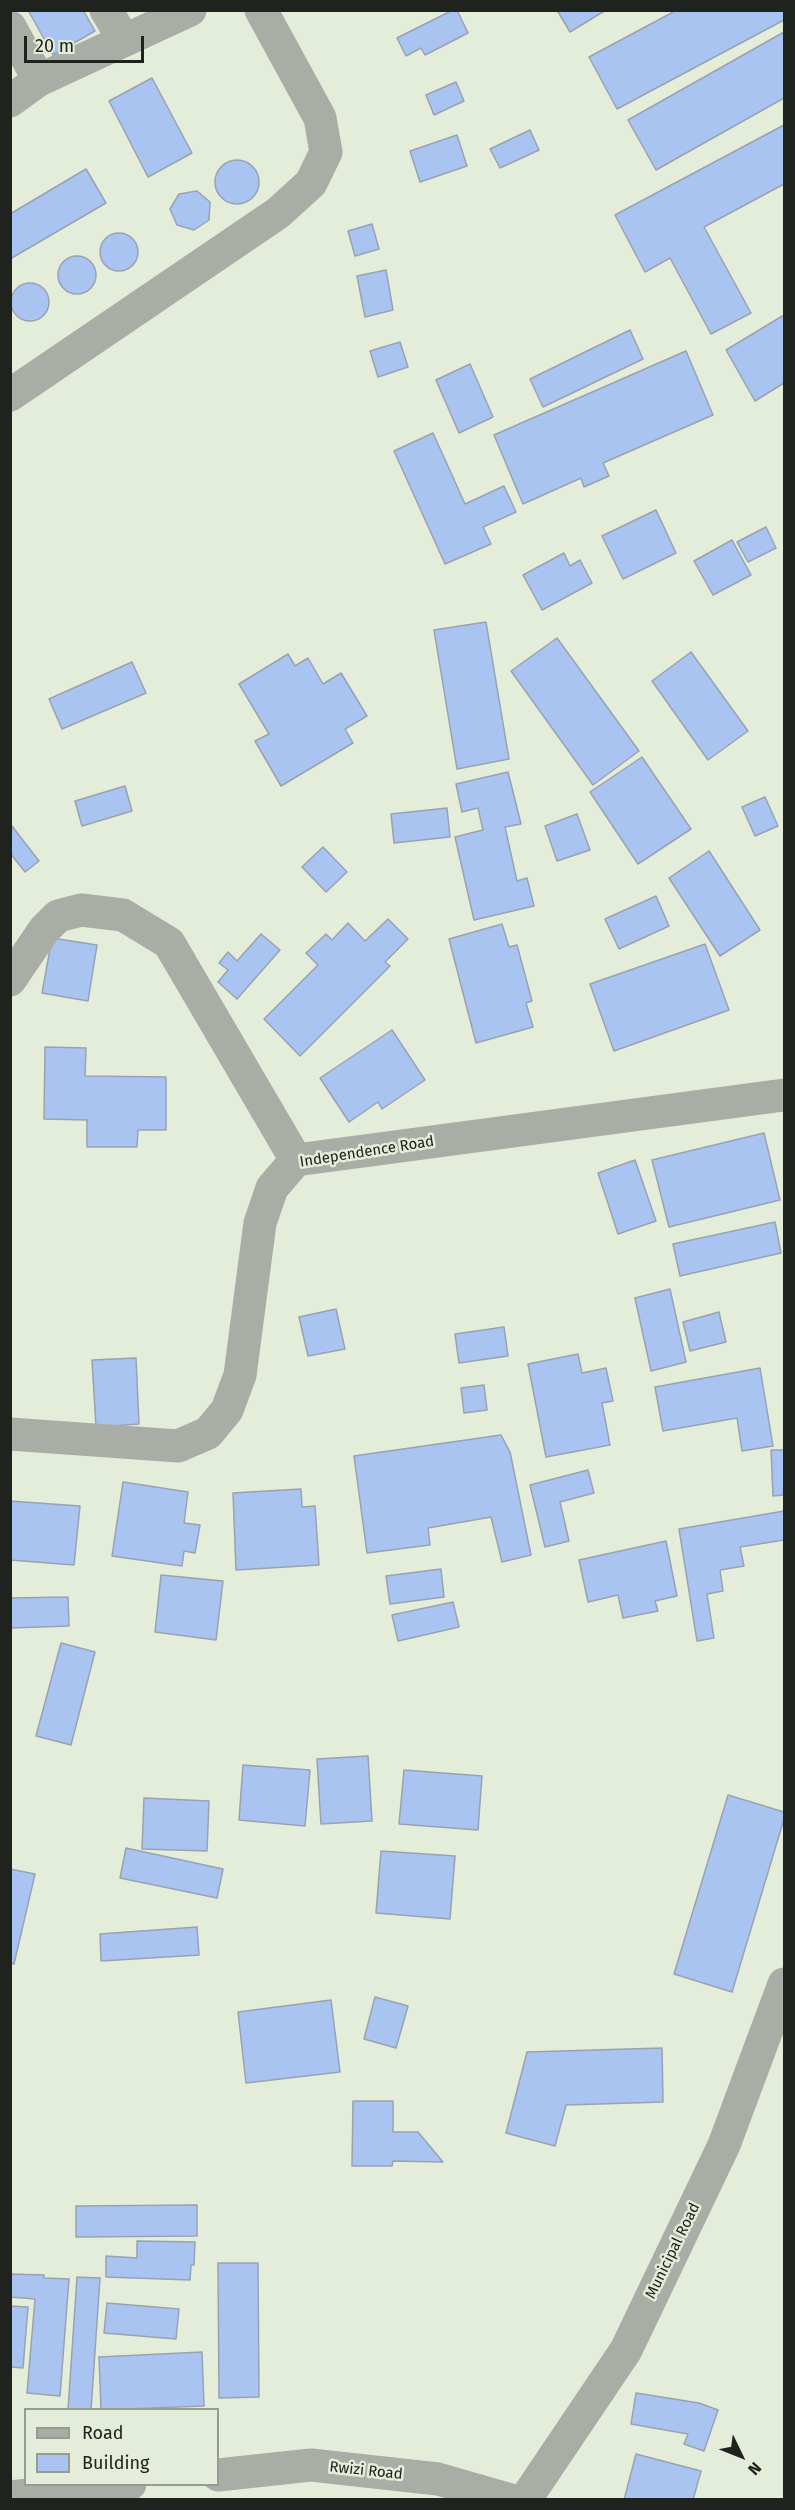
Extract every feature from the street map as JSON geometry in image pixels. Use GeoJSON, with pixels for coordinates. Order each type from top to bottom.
{"type":"FeatureCollection","features":[{"type":"Feature","properties":{"kind":"street"},"geometry":{"type":"LineString","coordinates":[[106,10],[124,40]]}},
{"type":"Feature","properties":{"kind":"street"},"geometry":{"type":"LineString","coordinates":[[10,101],[39,81],[190,10]]}},
{"type":"Feature","properties":{"kind":"street"},"geometry":{"type":"LineString","coordinates":[[10,395],[278,213],[311,183],[326,152],[320,118],[261,10]]}},
{"type":"Feature","properties":{"kind":"street"},"geometry":{"type":"LineString","coordinates":[[10,27],[39,81]]}},
{"type":"Feature","properties":{"kind":"street"},"geometry":{"type":"LineString","coordinates":[[10,980],[44,930],[58,916],[81,910],[123,915],[169,943],[296,1160]]}},
{"type":"Feature","properties":{"kind":"street","name":"Independence Road"},"geometry":{"type":"LineString","coordinates":[[10,1434],[178,1446],[208,1432],[227,1410],[240,1375],[260,1223],[272,1188],[296,1160],[784,1095]]}},
{"type":"Feature","properties":{"kind":"street","name":"Municipal Road"},"geometry":{"type":"LineString","coordinates":[[525,2499],[626,2350],[724,2145],[784,1984]]}},
{"type":"Feature","properties":{"kind":"street","name":"Rwizi Road"},"geometry":{"type":"LineString","coordinates":[[219,2475],[311,2465],[438,2479],[512,2499]]}},
{"type":"Feature","properties":{"kind":"street"},"geometry":{"type":"LineString","coordinates":[[10,2497],[112,2486]]}},
{"type":"Feature","properties":{"kind":"building"},"geometry":{"type":"Polygon","coordinates":[[[28,10],[83,10],[95,31],[53,55],[28,10]]]}},
{"type":"Feature","properties":{"kind":"building"},"geometry":{"type":"Polygon","coordinates":[[[457,10],[468,33],[425,55],[421,48],[406,56],[397,38],[457,10]]]}},
{"type":"Feature","properties":{"kind":"building"},"geometry":{"type":"Polygon","coordinates":[[[557,10],[606,10],[570,32],[557,10]]]}},
{"type":"Feature","properties":{"kind":"building"},"geometry":{"type":"Polygon","coordinates":[[[677,10],[784,10],[784,20],[617,109],[589,57],[677,10]]]}},
{"type":"Feature","properties":{"kind":"building"},"geometry":{"type":"Polygon","coordinates":[[[784,32],[784,98],[656,170],[628,120],[784,32]]]}},
{"type":"Feature","properties":{"kind":"building"},"geometry":{"type":"Polygon","coordinates":[[[152,78],[192,153],[148,177],[109,101],[152,78]]]}},
{"type":"Feature","properties":{"kind":"building"},"geometry":{"type":"Polygon","coordinates":[[[456,82],[464,101],[434,115],[426,95],[456,82]]]}},
{"type":"Feature","properties":{"kind":"building"},"geometry":{"type":"Polygon","coordinates":[[[784,125],[784,184],[704,227],[751,313],[711,334],[670,258],[645,272],[615,215],[784,125]]]}},
{"type":"Feature","properties":{"kind":"building"},"geometry":{"type":"Polygon","coordinates":[[[530,130],[539,150],[500,168],[490,149],[530,130]]]}},
{"type":"Feature","properties":{"kind":"building"},"geometry":{"type":"Polygon","coordinates":[[[457,135],[467,166],[420,182],[410,151],[457,135]]]}},
{"type":"Feature","properties":{"kind":"building"},"geometry":{"type":"Polygon","coordinates":[[[237,160],[246,161],[253,166],[258,173],[258,191],[253,198],[246,203],[237,204],[228,203],[221,198],[216,191],[215,182],[216,173],[221,166],[228,161],[237,160]]]}},
{"type":"Feature","properties":{"kind":"building"},"geometry":{"type":"Polygon","coordinates":[[[86,169],[106,203],[10,259],[10,214],[86,169]]]}},
{"type":"Feature","properties":{"kind":"building"},"geometry":{"type":"Polygon","coordinates":[[[197,191],[210,202],[209,220],[194,230],[177,225],[170,209],[179,194],[197,191]]]}},
{"type":"Feature","properties":{"kind":"building"},"geometry":{"type":"Polygon","coordinates":[[[372,224],[379,249],[355,256],[348,231],[372,224]]]}},
{"type":"Feature","properties":{"kind":"building"},"geometry":{"type":"Polygon","coordinates":[[[119,233],[133,238],[138,252],[133,266],[119,271],[105,266],[100,252],[105,238],[119,233]]]}},
{"type":"Feature","properties":{"kind":"building"},"geometry":{"type":"Polygon","coordinates":[[[77,256],[91,261],[96,275],[91,289],[77,294],[63,289],[58,275],[63,261],[77,256]]]}},
{"type":"Feature","properties":{"kind":"building"},"geometry":{"type":"Polygon","coordinates":[[[386,270],[393,310],[365,317],[357,276],[386,270]]]}},
{"type":"Feature","properties":{"kind":"building"},"geometry":{"type":"Polygon","coordinates":[[[30,283],[44,288],[49,302],[44,316],[30,321],[16,316],[11,302],[16,288],[30,283]]]}},
{"type":"Feature","properties":{"kind":"building"},"geometry":{"type":"Polygon","coordinates":[[[784,315],[784,383],[755,401],[726,350],[784,315]]]}},
{"type":"Feature","properties":{"kind":"building"},"geometry":{"type":"Polygon","coordinates":[[[630,330],[643,359],[543,407],[530,379],[630,330]]]}},
{"type":"Feature","properties":{"kind":"building"},"geometry":{"type":"Polygon","coordinates":[[[400,342],[408,367],[378,377],[370,351],[400,342]]]}},
{"type":"Feature","properties":{"kind":"building"},"geometry":{"type":"Polygon","coordinates":[[[686,351],[713,415],[603,463],[609,476],[584,487],[581,478],[523,504],[494,435],[686,351]]]}},
{"type":"Feature","properties":{"kind":"building"},"geometry":{"type":"Polygon","coordinates":[[[470,364],[493,417],[459,433],[436,380],[470,364]]]}},
{"type":"Feature","properties":{"kind":"building"},"geometry":{"type":"Polygon","coordinates":[[[433,433],[465,504],[504,486],[516,512],[483,527],[491,544],[445,564],[394,451],[433,433]]]}},
{"type":"Feature","properties":{"kind":"building"},"geometry":{"type":"Polygon","coordinates":[[[656,510],[676,553],[623,579],[602,536],[656,510]]]}},
{"type":"Feature","properties":{"kind":"building"},"geometry":{"type":"Polygon","coordinates":[[[766,527],[776,548],[748,562],[737,542],[766,527]]]}},
{"type":"Feature","properties":{"kind":"building"},"geometry":{"type":"Polygon","coordinates":[[[732,540],[751,575],[713,595],[694,561],[732,540]]]}},
{"type":"Feature","properties":{"kind":"building"},"geometry":{"type":"Polygon","coordinates":[[[564,553],[570,566],[580,560],[592,583],[542,610],[523,575],[564,553]]]}},
{"type":"Feature","properties":{"kind":"building"},"geometry":{"type":"Polygon","coordinates":[[[486,622],[509,759],[457,769],[434,630],[486,622]]]}},
{"type":"Feature","properties":{"kind":"building"},"geometry":{"type":"Polygon","coordinates":[[[557,638],[639,751],[593,785],[511,671],[557,638]]]}},
{"type":"Feature","properties":{"kind":"building"},"geometry":{"type":"Polygon","coordinates":[[[691,652],[748,731],[708,760],[652,681],[691,652]]]}},
{"type":"Feature","properties":{"kind":"building"},"geometry":{"type":"Polygon","coordinates":[[[288,654],[295,666],[308,658],[323,684],[341,673],[367,716],[345,729],[353,743],[281,786],[255,741],[269,734],[239,684],[288,654]]]}},
{"type":"Feature","properties":{"kind":"building"},"geometry":{"type":"Polygon","coordinates":[[[132,662],[146,693],[62,729],[49,699],[132,662]]]}},
{"type":"Feature","properties":{"kind":"building"},"geometry":{"type":"Polygon","coordinates":[[[642,757],[691,829],[638,864],[590,792],[642,757]]]}},
{"type":"Feature","properties":{"kind":"building"},"geometry":{"type":"Polygon","coordinates":[[[508,772],[521,824],[505,827],[517,881],[527,878],[534,906],[474,920],[455,837],[483,830],[478,808],[462,812],[456,784],[508,772]]]}},
{"type":"Feature","properties":{"kind":"building"},"geometry":{"type":"Polygon","coordinates":[[[125,786],[132,811],[82,826],[75,801],[125,786]]]}},
{"type":"Feature","properties":{"kind":"building"},"geometry":{"type":"Polygon","coordinates":[[[765,797],[778,826],[755,836],[742,807],[765,797]]]}},
{"type":"Feature","properties":{"kind":"building"},"geometry":{"type":"Polygon","coordinates":[[[447,808],[450,837],[394,843],[391,814],[447,808]]]}},
{"type":"Feature","properties":{"kind":"building"},"geometry":{"type":"Polygon","coordinates":[[[577,814],[590,850],[557,861],[545,826],[577,814]]]}},
{"type":"Feature","properties":{"kind":"building"},"geometry":{"type":"Polygon","coordinates":[[[12,826],[39,861],[25,872],[10,853],[12,826]]]}},
{"type":"Feature","properties":{"kind":"building"},"geometry":{"type":"Polygon","coordinates":[[[323,847],[347,872],[326,892],[302,867],[323,847]]]}},
{"type":"Feature","properties":{"kind":"building"},"geometry":{"type":"Polygon","coordinates":[[[709,851],[760,930],[720,956],[669,878],[709,851]]]}},
{"type":"Feature","properties":{"kind":"building"},"geometry":{"type":"Polygon","coordinates":[[[656,896],[669,926],[619,949],[605,919],[656,896]]]}},
{"type":"Feature","properties":{"kind":"building"},"geometry":{"type":"Polygon","coordinates":[[[388,919],[408,939],[385,962],[390,966],[300,1056],[264,1019],[318,965],[306,953],[326,934],[332,940],[348,923],[365,941],[388,919]]]}},
{"type":"Feature","properties":{"kind":"building"},"geometry":{"type":"Polygon","coordinates":[[[502,924],[509,947],[517,945],[532,1001],[526,1003],[533,1027],[476,1043],[449,939],[502,924]]]}},
{"type":"Feature","properties":{"kind":"building"},"geometry":{"type":"Polygon","coordinates":[[[261,934],[280,950],[237,999],[218,982],[228,970],[219,963],[228,952],[237,961],[261,934]]]}},
{"type":"Feature","properties":{"kind":"building"},"geometry":{"type":"Polygon","coordinates":[[[52,938],[97,945],[88,1001],[42,993],[52,938]]]}},
{"type":"Feature","properties":{"kind":"building"},"geometry":{"type":"Polygon","coordinates":[[[705,944],[729,1010],[614,1051],[590,984],[705,944]]]}},
{"type":"Feature","properties":{"kind":"building"},"geometry":{"type":"Polygon","coordinates":[[[392,1030],[425,1080],[382,1109],[378,1102],[349,1122],[320,1078],[392,1030]]]}},
{"type":"Feature","properties":{"kind":"building"},"geometry":{"type":"Polygon","coordinates":[[[45,1047],[86,1048],[85,1076],[166,1077],[166,1130],[138,1130],[137,1147],[87,1147],[87,1120],[44,1119],[45,1047]]]}},
{"type":"Feature","properties":{"kind":"building"},"geometry":{"type":"Polygon","coordinates":[[[764,1133],[780,1200],[669,1227],[652,1160],[764,1133]]]}},
{"type":"Feature","properties":{"kind":"building"},"geometry":{"type":"Polygon","coordinates":[[[635,1160],[656,1221],[618,1234],[598,1173],[635,1160]]]}},
{"type":"Feature","properties":{"kind":"building"},"geometry":{"type":"Polygon","coordinates":[[[775,1222],[781,1253],[680,1276],[673,1244],[775,1222]]]}},
{"type":"Feature","properties":{"kind":"building"},"geometry":{"type":"Polygon","coordinates":[[[670,1289],[686,1362],[651,1371],[635,1298],[670,1289]]]}},
{"type":"Feature","properties":{"kind":"building"},"geometry":{"type":"Polygon","coordinates":[[[336,1309],[345,1349],[308,1356],[299,1317],[336,1309]]]}},
{"type":"Feature","properties":{"kind":"building"},"geometry":{"type":"Polygon","coordinates":[[[719,1312],[726,1342],[690,1351],[683,1322],[719,1312]]]}},
{"type":"Feature","properties":{"kind":"building"},"geometry":{"type":"Polygon","coordinates":[[[504,1327],[508,1356],[459,1363],[455,1334],[504,1327]]]}},
{"type":"Feature","properties":{"kind":"building"},"geometry":{"type":"Polygon","coordinates":[[[578,1354],[582,1373],[606,1368],[613,1401],[602,1403],[610,1445],[546,1457],[528,1364],[578,1354]]]}},
{"type":"Feature","properties":{"kind":"building"},"geometry":{"type":"Polygon","coordinates":[[[136,1358],[139,1424],[96,1427],[92,1360],[136,1358]]]}},
{"type":"Feature","properties":{"kind":"building"},"geometry":{"type":"Polygon","coordinates":[[[760,1368],[773,1446],[742,1451],[737,1418],[663,1431],[655,1387],[760,1368]]]}},
{"type":"Feature","properties":{"kind":"building"},"geometry":{"type":"Polygon","coordinates":[[[484,1385],[487,1410],[464,1413],[461,1388],[484,1385]]]}},
{"type":"Feature","properties":{"kind":"building"},"geometry":{"type":"Polygon","coordinates":[[[501,1435],[510,1452],[531,1555],[502,1562],[491,1517],[428,1528],[430,1545],[367,1553],[354,1456],[501,1435]]]}},
{"type":"Feature","properties":{"kind":"building"},"geometry":{"type":"Polygon","coordinates":[[[771,1450],[784,1450],[784,1495],[773,1496],[771,1450]]]}},
{"type":"Feature","properties":{"kind":"building"},"geometry":{"type":"Polygon","coordinates":[[[588,1470],[594,1493],[560,1502],[569,1541],[545,1547],[530,1485],[588,1470]]]}},
{"type":"Feature","properties":{"kind":"building"},"geometry":{"type":"Polygon","coordinates":[[[123,1482],[188,1492],[184,1523],[200,1525],[195,1553],[184,1551],[182,1566],[112,1556],[123,1482]]]}},
{"type":"Feature","properties":{"kind":"building"},"geometry":{"type":"Polygon","coordinates":[[[301,1489],[302,1507],[315,1506],[319,1565],[236,1570],[233,1493],[301,1489]]]}},
{"type":"Feature","properties":{"kind":"building"},"geometry":{"type":"Polygon","coordinates":[[[10,1501],[80,1506],[74,1565],[10,1560],[10,1501]]]}},
{"type":"Feature","properties":{"kind":"building"},"geometry":{"type":"Polygon","coordinates":[[[784,1511],[784,1540],[740,1547],[744,1566],[720,1570],[723,1591],[707,1594],[714,1638],[697,1641],[679,1529],[784,1511]]]}},
{"type":"Feature","properties":{"kind":"building"},"geometry":{"type":"Polygon","coordinates":[[[666,1541],[677,1596],[655,1601],[658,1611],[623,1618],[618,1595],[588,1602],[579,1560],[666,1541]]]}},
{"type":"Feature","properties":{"kind":"building"},"geometry":{"type":"Polygon","coordinates":[[[441,1569],[444,1597],[390,1604],[386,1576],[441,1569]]]}},
{"type":"Feature","properties":{"kind":"building"},"geometry":{"type":"Polygon","coordinates":[[[161,1575],[223,1581],[216,1640],[155,1632],[161,1575]]]}},
{"type":"Feature","properties":{"kind":"building"},"geometry":{"type":"Polygon","coordinates":[[[68,1597],[69,1626],[10,1628],[10,1598],[68,1597]]]}},
{"type":"Feature","properties":{"kind":"building"},"geometry":{"type":"Polygon","coordinates":[[[453,1602],[459,1627],[398,1641],[392,1615],[453,1602]]]}},
{"type":"Feature","properties":{"kind":"building"},"geometry":{"type":"Polygon","coordinates":[[[61,1643],[95,1652],[71,1745],[36,1736],[61,1643]]]}},
{"type":"Feature","properties":{"kind":"building"},"geometry":{"type":"Polygon","coordinates":[[[368,1756],[372,1821],[321,1824],[317,1759],[368,1756]]]}},
{"type":"Feature","properties":{"kind":"building"},"geometry":{"type":"Polygon","coordinates":[[[243,1765],[310,1770],[305,1826],[239,1820],[243,1765]]]}},
{"type":"Feature","properties":{"kind":"building"},"geometry":{"type":"Polygon","coordinates":[[[404,1770],[482,1776],[478,1830],[399,1824],[404,1770]]]}},
{"type":"Feature","properties":{"kind":"building"},"geometry":{"type":"Polygon","coordinates":[[[728,1795],[784,1812],[784,1819],[732,1992],[674,1974],[728,1795]]]}},
{"type":"Feature","properties":{"kind":"building"},"geometry":{"type":"Polygon","coordinates":[[[144,1798],[209,1801],[207,1851],[142,1849],[144,1798]]]}},
{"type":"Feature","properties":{"kind":"building"},"geometry":{"type":"Polygon","coordinates":[[[126,1848],[223,1869],[217,1898],[120,1878],[126,1848]]]}},
{"type":"Feature","properties":{"kind":"building"},"geometry":{"type":"Polygon","coordinates":[[[381,1851],[455,1856],[450,1919],[376,1913],[381,1851]]]}},
{"type":"Feature","properties":{"kind":"building"},"geometry":{"type":"Polygon","coordinates":[[[10,1869],[35,1874],[14,1964],[10,1963],[10,1869]]]}},
{"type":"Feature","properties":{"kind":"building"},"geometry":{"type":"Polygon","coordinates":[[[197,1927],[199,1955],[101,1961],[100,1934],[197,1927]]]}},
{"type":"Feature","properties":{"kind":"building"},"geometry":{"type":"Polygon","coordinates":[[[375,1997],[408,2006],[396,2048],[364,2039],[375,1997]]]}},
{"type":"Feature","properties":{"kind":"building"},"geometry":{"type":"Polygon","coordinates":[[[331,2000],[340,2072],[246,2083],[238,2012],[331,2000]]]}},
{"type":"Feature","properties":{"kind":"building"},"geometry":{"type":"Polygon","coordinates":[[[662,2048],[663,2102],[566,2105],[555,2146],[506,2133],[527,2052],[662,2048]]]}},
{"type":"Feature","properties":{"kind":"building"},"geometry":{"type":"Polygon","coordinates":[[[353,2101],[393,2101],[393,2132],[418,2132],[443,2162],[393,2161],[392,2166],[352,2166],[353,2101]]]}},
{"type":"Feature","properties":{"kind":"building"},"geometry":{"type":"Polygon","coordinates":[[[197,2205],[197,2236],[76,2237],[76,2206],[197,2205]]]}},
{"type":"Feature","properties":{"kind":"building"},"geometry":{"type":"Polygon","coordinates":[[[137,2241],[195,2242],[194,2265],[191,2265],[190,2280],[106,2277],[106,2256],[137,2258],[137,2241]]]}},
{"type":"Feature","properties":{"kind":"building"},"geometry":{"type":"Polygon","coordinates":[[[218,2263],[258,2263],[259,2397],[219,2398],[218,2263]]]}},
{"type":"Feature","properties":{"kind":"building"},"geometry":{"type":"Polygon","coordinates":[[[10,2274],[44,2275],[44,2278],[69,2279],[60,2396],[27,2393],[35,2299],[10,2297],[10,2274]]]}},
{"type":"Feature","properties":{"kind":"building"},"geometry":{"type":"Polygon","coordinates":[[[77,2277],[100,2278],[91,2408],[68,2408],[77,2277]]]}},
{"type":"Feature","properties":{"kind":"building"},"geometry":{"type":"Polygon","coordinates":[[[107,2303],[179,2309],[176,2339],[104,2333],[107,2303]]]}},
{"type":"Feature","properties":{"kind":"building"},"geometry":{"type":"Polygon","coordinates":[[[10,2306],[28,2307],[23,2368],[10,2367],[10,2306]]]}},
{"type":"Feature","properties":{"kind":"building"},"geometry":{"type":"Polygon","coordinates":[[[202,2352],[204,2406],[101,2408],[99,2357],[202,2352]]]}},
{"type":"Feature","properties":{"kind":"building"},"geometry":{"type":"Polygon","coordinates":[[[636,2393],[699,2403],[718,2410],[704,2451],[684,2444],[688,2434],[631,2424],[636,2393]]]}},
{"type":"Feature","properties":{"kind":"building"},"geometry":{"type":"Polygon","coordinates":[[[636,2454],[701,2471],[693,2500],[624,2500],[636,2454]]]}}]}
